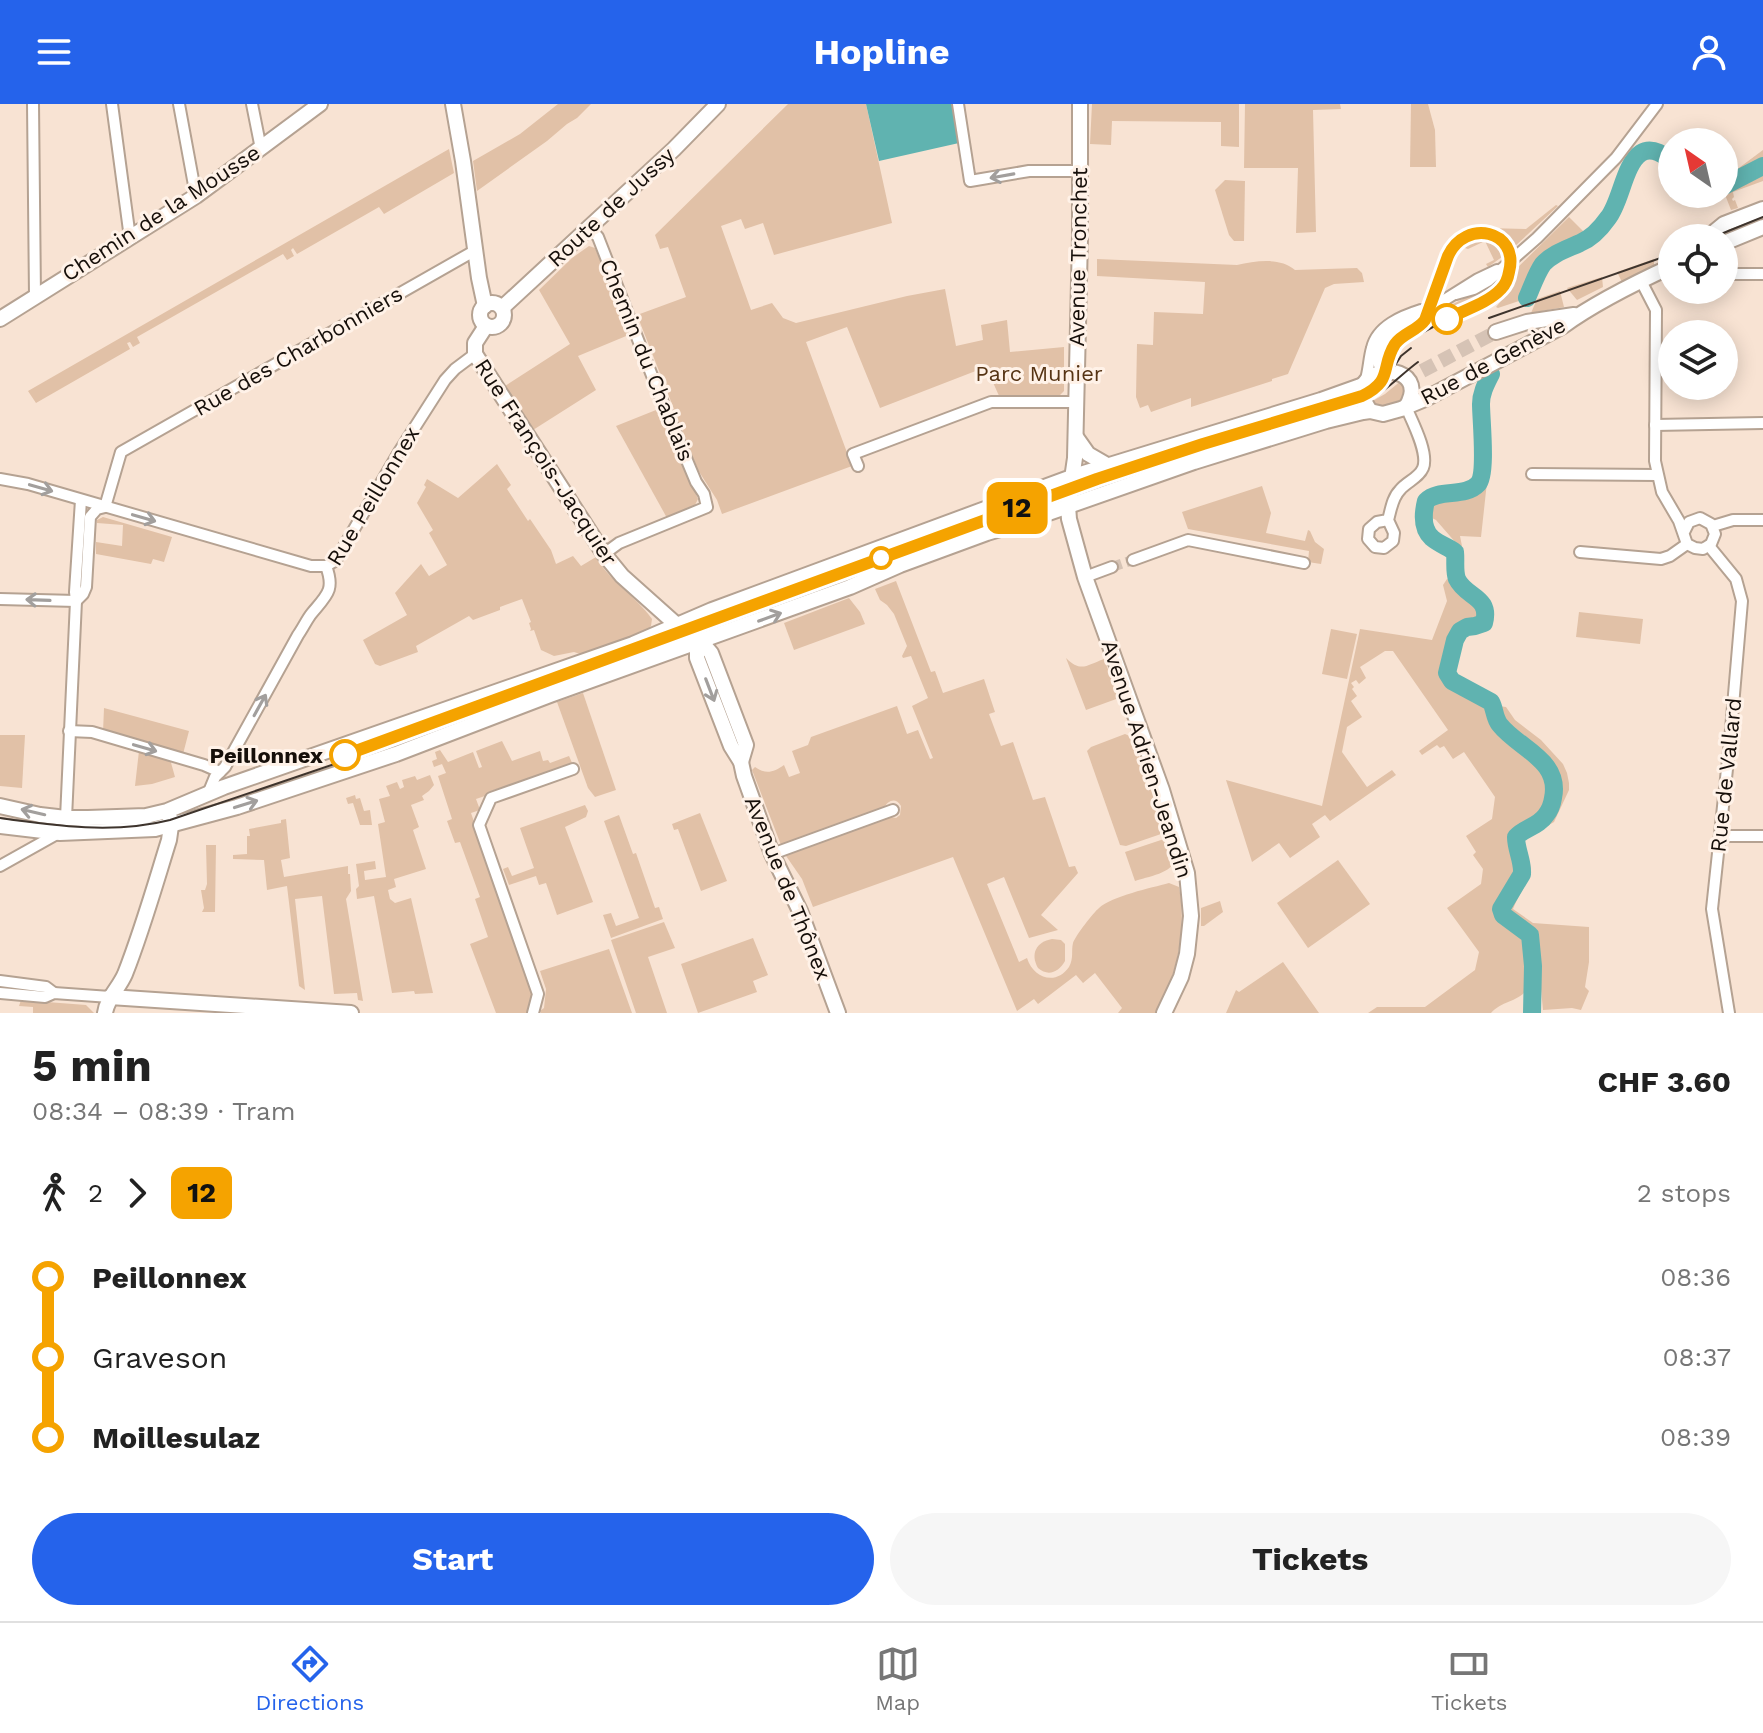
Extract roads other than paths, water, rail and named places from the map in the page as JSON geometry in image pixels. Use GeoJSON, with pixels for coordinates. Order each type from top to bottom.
{"type":"FeatureCollection","features":[{"type":"Feature","properties":{"kind":"main road","name":"Chemin de la Mousse"},"geometry":{"type":"LineString","coordinates":[[0,319],[196,196],[320,104]]}},
{"type":"Feature","properties":{"kind":"main road"},"geometry":{"type":"LineString","coordinates":[[453,104],[485,306]]}},
{"type":"Feature","properties":{"kind":"main road","name":"Route de Jussy"},"geometry":{"type":"LineString","coordinates":[[502,308],[718,104]]}},
{"type":"Feature","properties":{"kind":"main road","name":"Avenue Tronchet"},"geometry":{"type":"LineString","coordinates":[[1068,506],[1076,437],[1080,104]]}},
{"type":"Feature","properties":{"kind":"main road"},"geometry":{"type":"LineString","coordinates":[[1724,224],[1763,209]]}},
{"type":"Feature","properties":{"kind":"main road"},"geometry":{"type":"LineString","coordinates":[[1738,237],[1763,227]]}},
{"type":"Feature","properties":{"kind":"main road","name":"Rue de Genève"},"geometry":{"type":"LineString","coordinates":[[0,806],[66,818],[169,818],[300,787],[1068,506],[1326,421],[1370,411],[1383,414],[1406,407],[1658,272]]}},
{"type":"Feature","properties":{"kind":"main road"},"geometry":{"type":"LineString","coordinates":[[494,303],[502,308],[504,317],[495,327],[486,326],[480,319],[481,309],[485,306],[494,303]]}},
{"type":"Feature","properties":{"kind":"main road","name":"Rue de Genève"},"geometry":{"type":"LineString","coordinates":[[1496,332],[1522,323],[1579,314]]}},
{"type":"Feature","properties":{"kind":"main road"},"geometry":{"type":"LineString","coordinates":[[1522,323],[1535,340]]}},
{"type":"Feature","properties":{"kind":"main road","name":"Rue François-Jacquier"},"geometry":{"type":"LineString","coordinates":[[486,326],[475,343],[475,354],[604,554],[622,576],[697,643]]}},
{"type":"Feature","properties":{"kind":"main road","name":"Rue de Genève"},"geometry":{"type":"LineString","coordinates":[[1406,378],[1421,371]]}},
{"type":"Feature","properties":{"kind":"main road","name":"Rue de Genève"},"geometry":{"type":"LineString","coordinates":[[0,826],[60,833],[155,829],[208,794],[633,644],[957,518],[1107,465],[1321,400],[1383,373],[1397,372],[1411,385],[1412,394],[1406,407]]}},
{"type":"Feature","properties":{"kind":"main road"},"geometry":{"type":"LineString","coordinates":[[1365,382],[1363,399],[1370,411]]}},
{"type":"Feature","properties":{"kind":"main road"},"geometry":{"type":"LineString","coordinates":[[1076,437],[1088,454],[1107,465]]}},
{"type":"Feature","properties":{"kind":"main road","name":"Avenue Adrien-Jeandin"},"geometry":{"type":"LineString","coordinates":[[1068,506],[1071,532],[1085,577],[1162,790],[1187,873],[1191,916],[1187,954],[1181,977],[1164,1013]]}},
{"type":"Feature","properties":{"kind":"main road","name":"Avenue de Thônex"},"geometry":{"type":"LineString","coordinates":[[697,643],[697,658],[731,746],[741,762],[772,854],[794,897],[838,1013]]}},
{"type":"Feature","properties":{"kind":"main road"},"geometry":{"type":"LineString","coordinates":[[105,1013],[110,997],[125,974],[165,855],[169,818]]}},
{"type":"Feature","properties":{"kind":"main road"},"geometry":{"type":"LineString","coordinates":[[110,997],[351,1013]]}},
{"type":"Feature","properties":{"kind":"street"},"geometry":{"type":"LineString","coordinates":[[33,104],[35,296]]}},
{"type":"Feature","properties":{"kind":"street"},"geometry":{"type":"LineString","coordinates":[[112,104],[130,238]]}},
{"type":"Feature","properties":{"kind":"street"},"geometry":{"type":"LineString","coordinates":[[179,104],[196,196]]}},
{"type":"Feature","properties":{"kind":"street"},"geometry":{"type":"LineString","coordinates":[[252,104],[261,149]]}},
{"type":"Feature","properties":{"kind":"street"},"geometry":{"type":"LineString","coordinates":[[958,104],[970,181],[1029,171],[1079,171]]}},
{"type":"Feature","properties":{"kind":"street"},"geometry":{"type":"LineString","coordinates":[[1365,382],[1372,347],[1379,333],[1396,320],[1430,307],[1504,267],[1602,173],[1657,104]]}},
{"type":"Feature","properties":{"kind":"street","name":"Chemin du Chablais"},"geometry":{"type":"LineString","coordinates":[[589,227],[598,237],[707,507],[619,543],[604,554]]}},
{"type":"Feature","properties":{"kind":"street","name":"Rue des Charbonniers"},"geometry":{"type":"LineString","coordinates":[[105,507],[121,452],[476,250]]}},
{"type":"Feature","properties":{"kind":"street"},"geometry":{"type":"LineString","coordinates":[[1738,274],[1763,274]]}},
{"type":"Feature","properties":{"kind":"street"},"geometry":{"type":"LineString","coordinates":[[1580,552],[1661,559],[1670,556],[1686,538],[1689,522],[1697,518],[1713,526],[1714,537],[1709,546],[1699,549],[1686,538],[1657,475],[1656,310],[1641,281]]}},
{"type":"Feature","properties":{"kind":"street"},"geometry":{"type":"LineString","coordinates":[[1383,373],[1378,358],[1380,345],[1392,331],[1430,307]]}},
{"type":"Feature","properties":{"kind":"street","name":"Rue Peillonnex"},"geometry":{"type":"LineString","coordinates":[[208,794],[311,614],[324,601],[330,582],[326,566],[339,555],[445,380],[475,354]]}},
{"type":"Feature","properties":{"kind":"street"},"geometry":{"type":"LineString","coordinates":[[858,466],[853,454],[991,402],[1076,402]]}},
{"type":"Feature","properties":{"kind":"street","name":"Rue de Genève"},"geometry":{"type":"LineString","coordinates":[[1388,520],[1395,496],[1418,475],[1424,464],[1422,447],[1406,407]]}},
{"type":"Feature","properties":{"kind":"street"},"geometry":{"type":"LineString","coordinates":[[1655,425],[1763,423]]}},
{"type":"Feature","properties":{"kind":"street"},"geometry":{"type":"LineString","coordinates":[[1532,474],[1657,475]]}},
{"type":"Feature","properties":{"kind":"street"},"geometry":{"type":"LineString","coordinates":[[0,479],[11,479],[311,566],[326,566]]}},
{"type":"Feature","properties":{"kind":"street"},"geometry":{"type":"LineString","coordinates":[[66,818],[81,500]]}},
{"type":"Feature","properties":{"kind":"street"},"geometry":{"type":"LineString","coordinates":[[0,599],[76,601],[86,587],[90,517],[97,509],[105,507]]}},
{"type":"Feature","properties":{"kind":"street"},"geometry":{"type":"LineString","coordinates":[[1713,526],[1733,520],[1763,520]]}},
{"type":"Feature","properties":{"kind":"street"},"geometry":{"type":"LineString","coordinates":[[1133,560],[1188,540],[1304,563]]}},
{"type":"Feature","properties":{"kind":"street","name":"Rue de Vallard"},"geometry":{"type":"LineString","coordinates":[[1709,546],[1736,579],[1742,601],[1712,909],[1729,1013]]}},
{"type":"Feature","properties":{"kind":"street"},"geometry":{"type":"LineString","coordinates":[[1085,577],[1112,567]]}},
{"type":"Feature","properties":{"kind":"street"},"geometry":{"type":"LineString","coordinates":[[69,731],[92,732],[220,772]]}},
{"type":"Feature","properties":{"kind":"street"},"geometry":{"type":"LineString","coordinates":[[533,1013],[538,994],[479,825],[491,798],[573,769]]}},
{"type":"Feature","properties":{"kind":"street"},"geometry":{"type":"LineString","coordinates":[[772,854],[893,810]]}},
{"type":"Feature","properties":{"kind":"street"},"geometry":{"type":"LineString","coordinates":[[24,829],[28,849]]}},
{"type":"Feature","properties":{"kind":"street"},"geometry":{"type":"LineString","coordinates":[[0,866],[60,833]]}},
{"type":"Feature","properties":{"kind":"street"},"geometry":{"type":"LineString","coordinates":[[1720,836],[1763,836]]}},
{"type":"Feature","properties":{"kind":"street"},"geometry":{"type":"LineString","coordinates":[[0,981],[46,987],[54,993]]}},
{"type":"Feature","properties":{"kind":"street"},"geometry":{"type":"LineString","coordinates":[[0,993],[110,997]]}},
{"type":"Feature","properties":{"kind":"water"},"geometry":{"type":"Polygon","coordinates":[[[866,104],[953,104],[959,143],[879,161],[866,104]]]}},
{"type":"Feature","properties":{"kind":"waterway"},"geometry":{"type":"LineString","coordinates":[[1527,298],[1543,264],[1588,238],[1605,222],[1635,158],[1645,151],[1658,153]]}},
{"type":"Feature","properties":{"kind":"waterway"},"geometry":{"type":"LineString","coordinates":[[1738,179],[1763,166]]}},
{"type":"Feature","properties":{"kind":"waterway"},"geometry":{"type":"LineString","coordinates":[[1491,374],[1481,400],[1481,478],[1478,484],[1466,491],[1431,497],[1426,501],[1424,521],[1432,538],[1455,552],[1457,579],[1484,607],[1484,623],[1460,631],[1447,673],[1452,681],[1491,702],[1500,725],[1537,756],[1551,774],[1554,785],[1552,803],[1547,813],[1516,837],[1522,874],[1501,909],[1503,915],[1530,935],[1532,1013]]}},
{"type":"Feature","properties":{"kind":"tunnel"},"geometry":{"type":"LineString","coordinates":[[1422,371],[1496,332]]}},
{"type":"Feature","properties":{"kind":"tunnel"},"geometry":{"type":"LineString","coordinates":[[1112,567],[1133,560]]}},
{"type":"Feature","properties":{"kind":"tram line"},"geometry":{"type":"LineString","coordinates":[[1738,227],[1763,217]]}},
{"type":"Feature","properties":{"kind":"tram line","name":"12"},"geometry":{"type":"LineString","coordinates":[[345,755],[1097,479],[1362,396],[1382,382],[1398,341],[1420,327],[1425,320],[1453,246],[1474,233],[1491,234],[1498,238],[1511,258],[1502,289],[1447,319]]}},
{"type":"Feature","properties":{"kind":"tram line"},"geometry":{"type":"LineString","coordinates":[[1372,391],[1385,375],[1395,345],[1425,320],[1451,249],[1465,236],[1484,233],[1500,240],[1511,259],[1504,290],[1496,301],[1484,309]]}},
{"type":"Feature","properties":{"kind":"tram line"},"geometry":{"type":"LineString","coordinates":[[1489,318],[1658,259]]}},
{"type":"Feature","properties":{"kind":"tram line"},"geometry":{"type":"LineString","coordinates":[[1416,336],[1493,295]]}},
{"type":"Feature","properties":{"kind":"tram line"},"geometry":{"type":"LineString","coordinates":[[1394,367],[1411,348]]}},
{"type":"Feature","properties":{"kind":"tram line"},"geometry":{"type":"LineString","coordinates":[[0,818],[107,828],[170,820],[405,740],[1070,494],[1204,449],[1364,402],[1386,389],[1418,362]]}},
{"type":"Feature","properties":{"kind":"place","name":"Peillonnex"},"geometry":{"type":"Point","coordinates":[345,755]}},
{"type":"Feature","properties":{"kind":"park label","name":"Parc Munier"},"geometry":{"type":"Point","coordinates":[1039,373]}}]}
